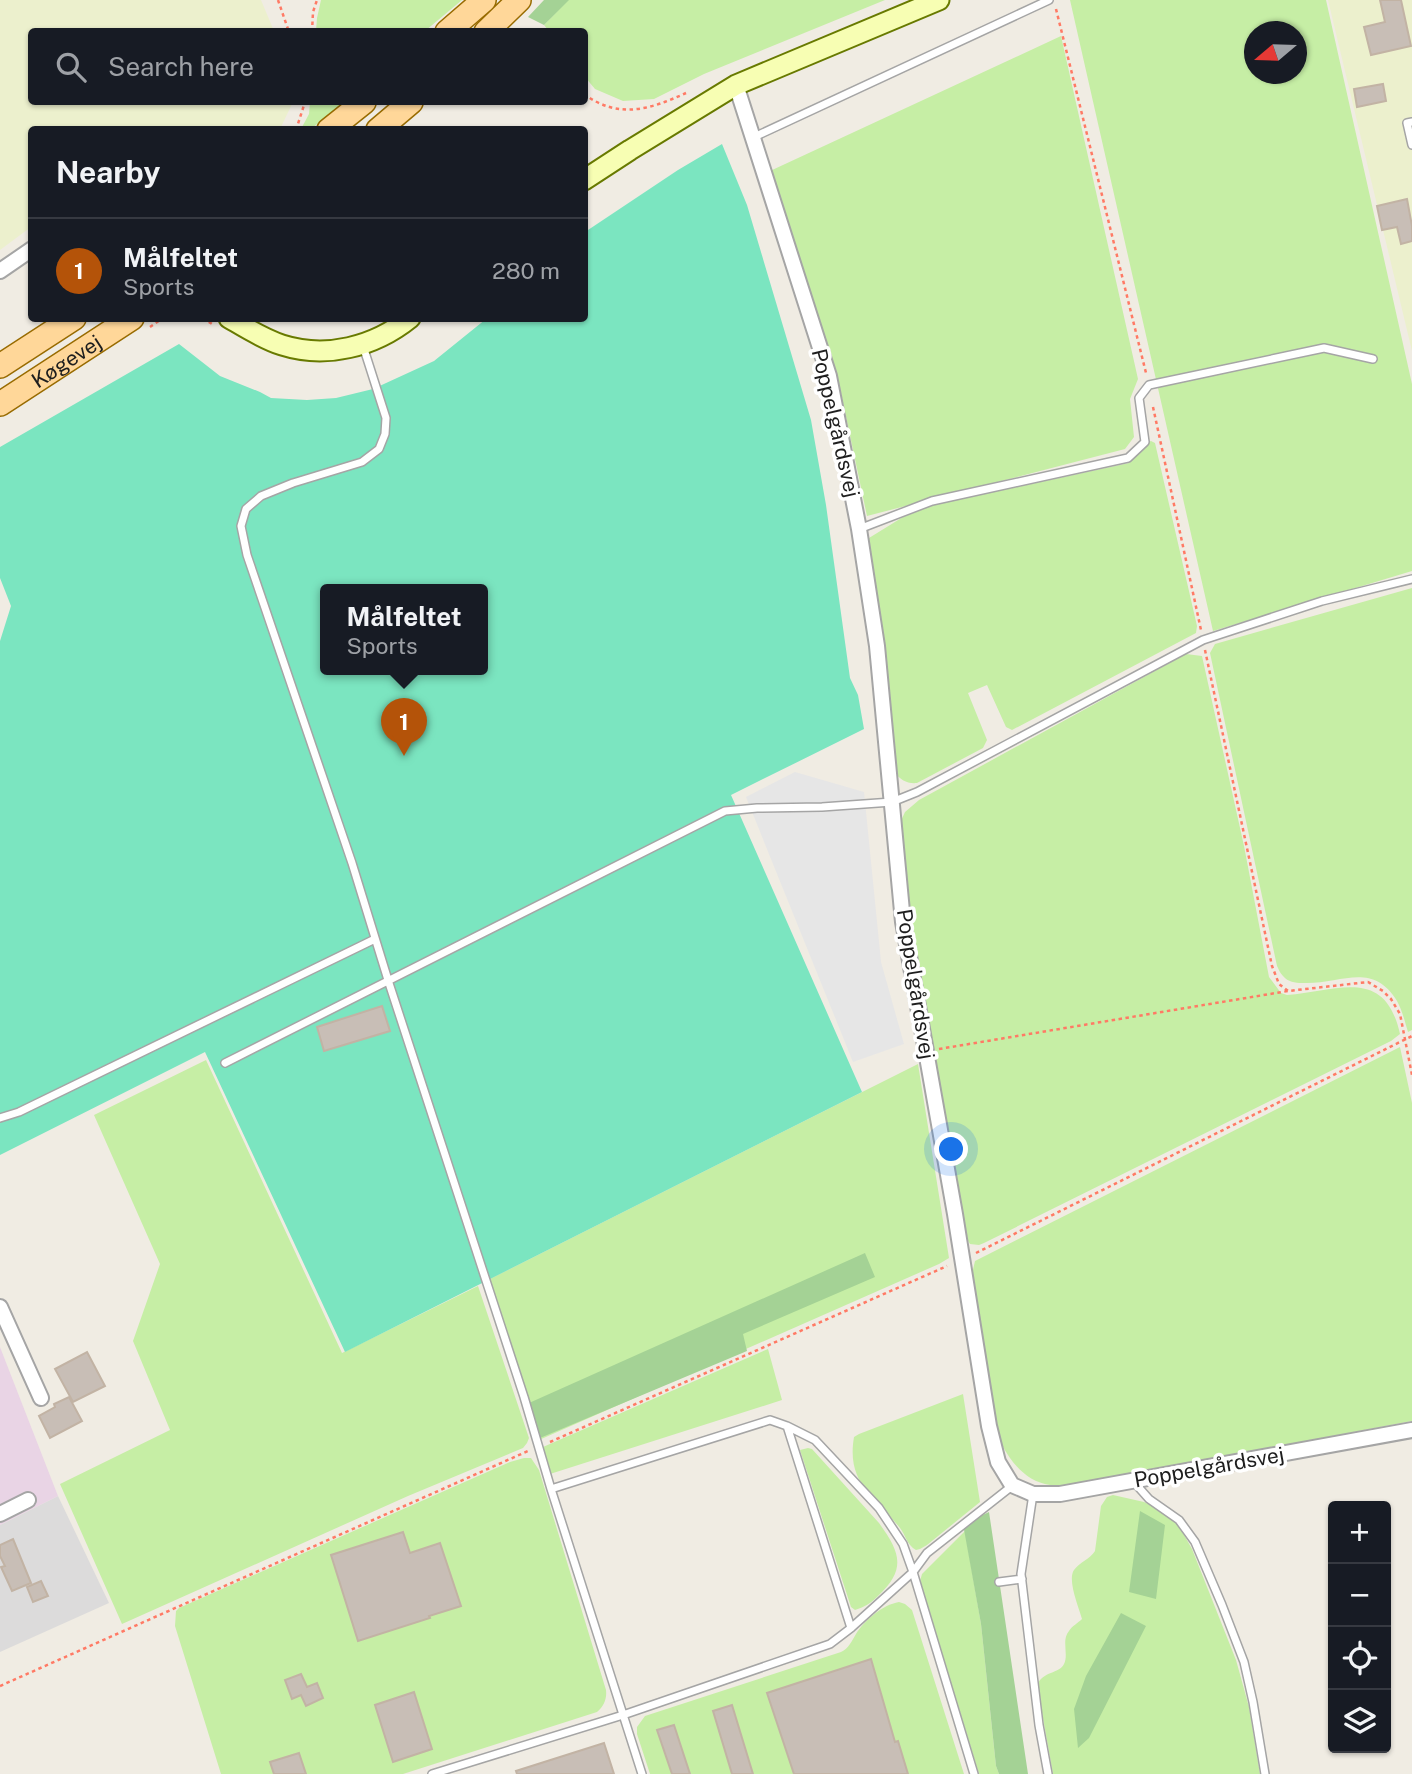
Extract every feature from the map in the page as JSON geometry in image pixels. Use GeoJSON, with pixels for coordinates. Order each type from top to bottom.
{"type":"FeatureCollection","features":[{"type":"Feature","properties":{"kind":"main road"},"geometry":{"type":"LineString","coordinates":[[452,28],[484,0]]}},
{"type":"Feature","properties":{"kind":"main road"},"geometry":{"type":"LineString","coordinates":[[490,28],[519,0]]}},
{"type":"Feature","properties":{"kind":"main road"},"geometry":{"type":"LineString","coordinates":[[335,126],[360,105]]}},
{"type":"Feature","properties":{"kind":"main road"},"geometry":{"type":"LineString","coordinates":[[383,126],[407,105]]}},
{"type":"Feature","properties":{"kind":"main road","name":"Køgevej"},"geometry":{"type":"LineString","coordinates":[[0,366],[68,322]]}},
{"type":"Feature","properties":{"kind":"main road","name":"Køgevej"},"geometry":{"type":"LineString","coordinates":[[0,404],[126,322]]}},
{"type":"Feature","properties":{"kind":"street"},"geometry":{"type":"LineString","coordinates":[[588,177],[736,85],[939,0]]}},
{"type":"Feature","properties":{"kind":"street","name":"Poppelgårdsvej"},"geometry":{"type":"LineString","coordinates":[[736,85],[829,376],[859,528],[877,646],[904,922],[963,1259],[989,1426],[998,1462],[1012,1485],[1033,1494],[1060,1494],[1412,1430]]}},
{"type":"Feature","properties":{"kind":"street"},"geometry":{"type":"LineString","coordinates":[[0,271],[28,252]]}},
{"type":"Feature","properties":{"kind":"street"},"geometry":{"type":"LineString","coordinates":[[236,322],[280,345],[320,352],[363,345],[405,322]]}},
{"type":"Feature","properties":{"kind":"street"},"geometry":{"type":"LineString","coordinates":[[249,322],[261,336]]}},
{"type":"Feature","properties":{"kind":"street"},"geometry":{"type":"LineString","coordinates":[[0,1307],[41,1398]]}},
{"type":"Feature","properties":{"kind":"street"},"geometry":{"type":"LineString","coordinates":[[0,1514],[28,1500]]}},
{"type":"Feature","properties":{"kind":"lane"},"geometry":{"type":"LineString","coordinates":[[752,138],[1052,0]]}},
{"type":"Feature","properties":{"kind":"lane"},"geometry":{"type":"LineString","coordinates":[[1412,122],[1407,123],[1412,145]]}},
{"type":"Feature","properties":{"kind":"lane"},"geometry":{"type":"LineString","coordinates":[[363,345],[386,418],[379,449],[362,462],[293,483],[261,496],[246,509],[241,526],[247,555],[343,838],[524,1397],[642,1774]]}},
{"type":"Feature","properties":{"kind":"lane"},"geometry":{"type":"LineString","coordinates":[[859,528],[932,501],[1128,458],[1145,442],[1139,398],[1149,385],[1324,348],[1373,359]]}},
{"type":"Feature","properties":{"kind":"lane"},"geometry":{"type":"LineString","coordinates":[[225,1063],[725,811],[892,803],[1203,640],[1322,601],[1412,579]]}},
{"type":"Feature","properties":{"kind":"lane"},"geometry":{"type":"LineString","coordinates":[[0,1118],[19,1112],[375,939]]}},
{"type":"Feature","properties":{"kind":"lane"},"geometry":{"type":"LineString","coordinates":[[551,1489],[770,1420],[815,1440],[879,1508],[903,1544],[914,1572],[974,1774]]}},
{"type":"Feature","properties":{"kind":"lane"},"geometry":{"type":"LineString","coordinates":[[787,1426],[851,1628]]}},
{"type":"Feature","properties":{"kind":"lane"},"geometry":{"type":"LineString","coordinates":[[1133,1481],[1149,1499],[1179,1520],[1195,1542],[1244,1662],[1265,1774]]}},
{"type":"Feature","properties":{"kind":"lane"},"geometry":{"type":"LineString","coordinates":[[432,1774],[623,1715],[830,1644],[914,1572],[927,1553],[1012,1485]]}},
{"type":"Feature","properties":{"kind":"lane"},"geometry":{"type":"LineString","coordinates":[[1033,1494],[1022,1579],[1039,1725],[1048,1774]]}},
{"type":"Feature","properties":{"kind":"lane"},"geometry":{"type":"LineString","coordinates":[[999,1581],[1022,1579]]}},
{"type":"Feature","properties":{"kind":"path"},"geometry":{"type":"LineString","coordinates":[[278,0],[288,28]]}},
{"type":"Feature","properties":{"kind":"path"},"geometry":{"type":"LineString","coordinates":[[312,28],[317,0]]}},
{"type":"Feature","properties":{"kind":"path"},"geometry":{"type":"LineString","coordinates":[[1052,0],[1149,385],[1272,966],[1279,984],[1288,992]]}},
{"type":"Feature","properties":{"kind":"path"},"geometry":{"type":"LineString","coordinates":[[588,97],[611,107],[628,110],[659,106],[691,91]]}},
{"type":"Feature","properties":{"kind":"path"},"geometry":{"type":"LineString","coordinates":[[297,126],[304,105]]}},
{"type":"Feature","properties":{"kind":"path"},"geometry":{"type":"LineString","coordinates":[[927,1051],[1288,992],[1368,982],[1383,991],[1400,1014],[1412,1075]]}},
{"type":"Feature","properties":{"kind":"path"},"geometry":{"type":"LineString","coordinates":[[0,1686],[963,1259],[1412,1036]]}},
{"type":"Feature","properties":{"kind":"shaded area"},"geometry":{"type":"Polygon","coordinates":[[[795,772],[864,792],[881,962],[904,1044],[853,1062],[746,797],[795,772]]]}},
{"type":"Feature","properties":{"kind":"shaded area"},"geometry":{"type":"Polygon","coordinates":[[[0,1347],[58,1496],[0,1525],[0,1347]]]}},
{"type":"Feature","properties":{"kind":"shaded area"},"geometry":{"type":"Polygon","coordinates":[[[58,1496],[109,1603],[0,1652],[0,1525],[58,1496]]]}},
{"type":"Feature","properties":{"kind":"green space"},"geometry":{"type":"Polygon","coordinates":[[[0,0],[261,0],[273,28],[28,28],[28,105],[292,105],[281,126],[28,126],[28,229],[0,250],[0,0]]]}},
{"type":"Feature","properties":{"kind":"green space"},"geometry":{"type":"Polygon","coordinates":[[[321,0],[462,0],[429,28],[316,28],[321,0]]]}},
{"type":"Feature","properties":{"kind":"green space"},"geometry":{"type":"Polygon","coordinates":[[[544,0],[569,0],[544,25],[528,17],[544,0]]]}},
{"type":"Feature","properties":{"kind":"green space"},"geometry":{"type":"Polygon","coordinates":[[[568,0],[885,0],[704,74],[654,99],[623,101],[595,89],[588,81],[588,28],[546,28],[544,25],[568,0]]]}},
{"type":"Feature","properties":{"kind":"green space"},"geometry":{"type":"Polygon","coordinates":[[[1070,0],[1326,0],[1412,384],[1412,571],[1213,631],[1070,0]]]}},
{"type":"Feature","properties":{"kind":"green space"},"geometry":{"type":"Polygon","coordinates":[[[1328,0],[1412,0],[1412,351],[1328,0]]]}},
{"type":"Feature","properties":{"kind":"green space"},"geometry":{"type":"Polygon","coordinates":[[[1061,36],[1138,379],[1130,399],[1134,437],[1125,449],[867,516],[837,374],[770,171],[1061,36]]]}},
{"type":"Feature","properties":{"kind":"green space"},"geometry":{"type":"Polygon","coordinates":[[[310,105],[340,105],[315,126],[303,126],[309,114],[310,105]]]}},
{"type":"Feature","properties":{"kind":"green space"},"geometry":{"type":"Polygon","coordinates":[[[722,144],[747,205],[811,420],[826,505],[850,678],[858,695],[864,729],[731,795],[862,1092],[345,1352],[205,1052],[0,1155],[0,641],[11,606],[0,578],[0,447],[179,344],[220,376],[271,398],[307,400],[336,398],[373,389],[434,361],[482,322],[588,322],[588,230],[722,144]]]}},
{"type":"Feature","properties":{"kind":"green space"},"geometry":{"type":"Polygon","coordinates":[[[1151,441],[1155,443],[1197,626],[1196,633],[1012,730],[1006,727],[987,685],[968,693],[987,740],[983,748],[917,783],[902,780],[895,773],[869,538],[903,517],[933,505],[1129,463],[1151,441]]]}},
{"type":"Feature","properties":{"kind":"green space"},"geometry":{"type":"Polygon","coordinates":[[[1412,588],[1412,1030],[1408,1032],[1397,1001],[1377,981],[1354,977],[1297,983],[1287,980],[1277,966],[1210,653],[1215,644],[1412,588]]]}},
{"type":"Feature","properties":{"kind":"green space"},"geometry":{"type":"Polygon","coordinates":[[[1186,654],[1202,656],[1244,846],[1269,977],[1281,993],[1287,995],[1341,988],[1371,991],[1383,999],[1393,1013],[1400,1034],[1391,1041],[984,1243],[970,1244],[905,885],[900,823],[905,812],[919,800],[1186,654]]]}},
{"type":"Feature","properties":{"kind":"green space"},"geometry":{"type":"Polygon","coordinates":[[[1400,1047],[1412,1103],[1412,1421],[1073,1485],[1039,1482],[1020,1470],[1006,1452],[992,1421],[972,1274],[975,1261],[1400,1047]]]}},
{"type":"Feature","properties":{"kind":"green space"},"geometry":{"type":"Polygon","coordinates":[[[206,1060],[342,1353],[478,1286],[529,1438],[523,1448],[408,1496],[122,1624],[60,1484],[170,1430],[133,1341],[160,1264],[94,1115],[206,1060]]]}},
{"type":"Feature","properties":{"kind":"green space"},"geometry":{"type":"Polygon","coordinates":[[[918,1064],[949,1258],[539,1440],[490,1279],[918,1064]]]}},
{"type":"Feature","properties":{"kind":"green space"},"geometry":{"type":"Polygon","coordinates":[[[865,1253],[875,1277],[743,1334],[747,1351],[540,1438],[529,1403],[865,1253]]]}},
{"type":"Feature","properties":{"kind":"green space"},"geometry":{"type":"Polygon","coordinates":[[[768,1349],[782,1400],[550,1474],[543,1447],[768,1349]]]}},
{"type":"Feature","properties":{"kind":"green space"},"geometry":{"type":"Polygon","coordinates":[[[963,1394],[980,1502],[927,1545],[916,1550],[858,1478],[854,1467],[854,1437],[963,1394]]]}},
{"type":"Feature","properties":{"kind":"green space"},"geometry":{"type":"Polygon","coordinates":[[[812,1449],[879,1523],[896,1552],[897,1569],[893,1577],[878,1596],[862,1608],[855,1610],[851,1607],[800,1450],[812,1449]]]}},
{"type":"Feature","properties":{"kind":"green space"},"geometry":{"type":"Polygon","coordinates":[[[524,1458],[531,1458],[539,1470],[606,1690],[603,1705],[599,1710],[403,1774],[221,1774],[175,1626],[176,1611],[524,1458]]]}},
{"type":"Feature","properties":{"kind":"green space"},"geometry":{"type":"Polygon","coordinates":[[[1113,1495],[1144,1502],[1165,1512],[1179,1526],[1192,1549],[1236,1660],[1249,1707],[1260,1774],[1053,1774],[1037,1685],[1043,1677],[1062,1667],[1066,1656],[1067,1635],[1082,1619],[1072,1575],[1076,1567],[1095,1551],[1101,1506],[1107,1497],[1113,1495]]]}},
{"type":"Feature","properties":{"kind":"green space"},"geometry":{"type":"Polygon","coordinates":[[[1140,1511],[1165,1525],[1156,1599],[1129,1592],[1140,1511]]]}},
{"type":"Feature","properties":{"kind":"green space"},"geometry":{"type":"Polygon","coordinates":[[[989,1512],[1028,1774],[999,1774],[996,1766],[981,1624],[963,1524],[989,1512]]]}},
{"type":"Feature","properties":{"kind":"green space"},"geometry":{"type":"Polygon","coordinates":[[[965,1531],[981,1624],[999,1774],[979,1774],[920,1581],[922,1574],[965,1531]]]}},
{"type":"Feature","properties":{"kind":"green space"},"geometry":{"type":"Polygon","coordinates":[[[899,1602],[912,1610],[964,1774],[650,1774],[637,1734],[637,1727],[645,1716],[841,1652],[848,1647],[869,1619],[886,1606],[899,1602]]]}},
{"type":"Feature","properties":{"kind":"green space"},"geometry":{"type":"Polygon","coordinates":[[[1121,1613],[1146,1626],[1089,1738],[1078,1748],[1074,1709],[1086,1676],[1121,1613]]]}},
{"type":"Feature","properties":{"kind":"building"},"geometry":{"type":"Polygon","coordinates":[[[1380,0],[1401,0],[1411,46],[1371,55],[1364,27],[1385,22],[1380,0]]]}},
{"type":"Feature","properties":{"kind":"building"},"geometry":{"type":"Polygon","coordinates":[[[1383,84],[1386,101],[1357,107],[1354,89],[1383,84]]]}},
{"type":"Feature","properties":{"kind":"building"},"geometry":{"type":"Polygon","coordinates":[[[1407,199],[1412,241],[1401,244],[1397,227],[1382,230],[1377,206],[1407,199]]]}},
{"type":"Feature","properties":{"kind":"building"},"geometry":{"type":"Polygon","coordinates":[[[382,1006],[390,1031],[324,1051],[317,1027],[382,1006]]]}},
{"type":"Feature","properties":{"kind":"building"},"geometry":{"type":"Polygon","coordinates":[[[87,1352],[105,1386],[73,1402],[55,1369],[87,1352]]]}},
{"type":"Feature","properties":{"kind":"building"},"geometry":{"type":"Polygon","coordinates":[[[69,1397],[82,1421],[50,1438],[39,1416],[55,1407],[54,1404],[69,1397]]]}},
{"type":"Feature","properties":{"kind":"building"},"geometry":{"type":"Polygon","coordinates":[[[403,1532],[410,1553],[440,1543],[461,1606],[358,1641],[331,1555],[403,1532]]]}},
{"type":"Feature","properties":{"kind":"building"},"geometry":{"type":"Polygon","coordinates":[[[13,1539],[31,1583],[12,1591],[1,1567],[5,1566],[0,1556],[0,1545],[13,1539]]]}},
{"type":"Feature","properties":{"kind":"building"},"geometry":{"type":"Polygon","coordinates":[[[41,1581],[48,1596],[33,1602],[27,1587],[41,1581]]]}},
{"type":"Feature","properties":{"kind":"building"},"geometry":{"type":"Polygon","coordinates":[[[871,1659],[895,1742],[898,1741],[908,1774],[794,1774],[767,1693],[871,1659]]]}},
{"type":"Feature","properties":{"kind":"building"},"geometry":{"type":"Polygon","coordinates":[[[301,1674],[307,1687],[317,1683],[323,1698],[306,1706],[301,1695],[292,1699],[285,1680],[301,1674]]]}},
{"type":"Feature","properties":{"kind":"building"},"geometry":{"type":"Polygon","coordinates":[[[414,1692],[432,1749],[393,1762],[375,1705],[414,1692]]]}},
{"type":"Feature","properties":{"kind":"building"},"geometry":{"type":"Polygon","coordinates":[[[732,1705],[753,1774],[732,1774],[713,1711],[732,1705]]]}},
{"type":"Feature","properties":{"kind":"building"},"geometry":{"type":"Polygon","coordinates":[[[674,1725],[690,1774],[672,1774],[657,1730],[674,1725]]]}},
{"type":"Feature","properties":{"kind":"building"},"geometry":{"type":"Polygon","coordinates":[[[604,1743],[614,1774],[517,1774],[516,1771],[604,1743]]]}},
{"type":"Feature","properties":{"kind":"building"},"geometry":{"type":"Polygon","coordinates":[[[299,1753],[306,1774],[274,1774],[270,1762],[299,1753]]]}},
{"type":"Feature","properties":{"kind":"place","name":"Målfeltet"},"geometry":{"type":"Point","coordinates":[404,756]}}]}
